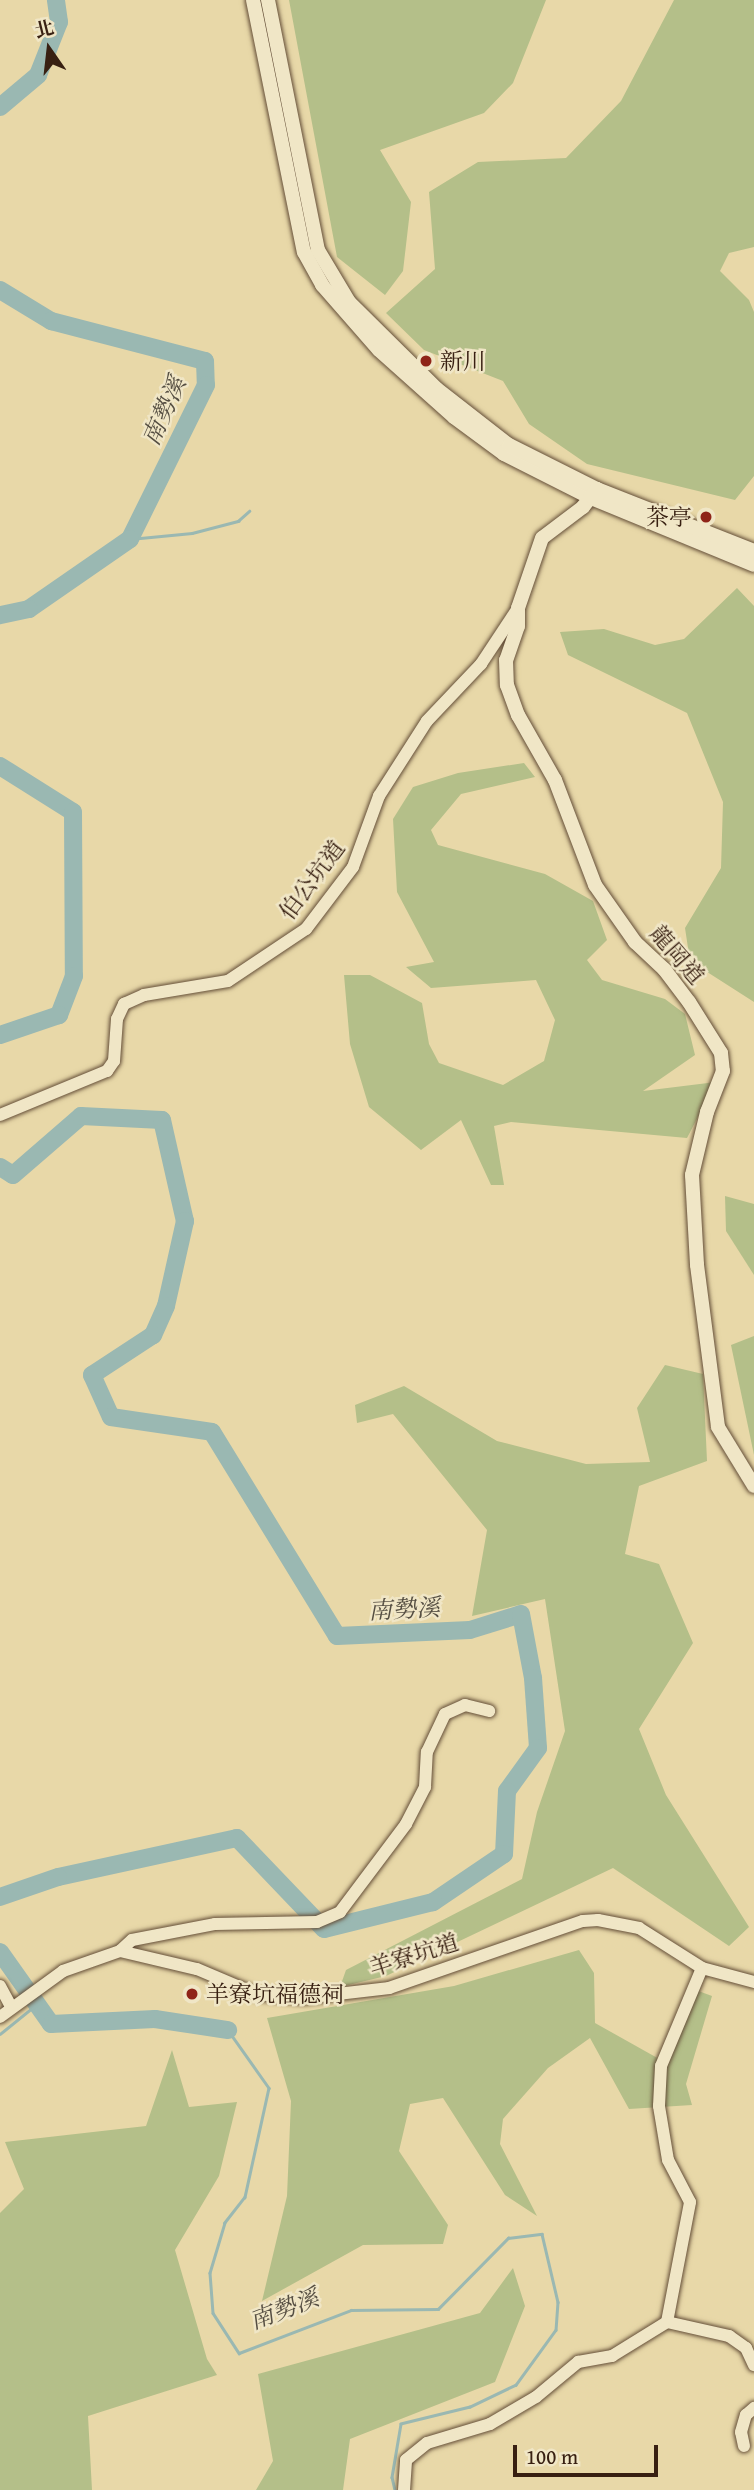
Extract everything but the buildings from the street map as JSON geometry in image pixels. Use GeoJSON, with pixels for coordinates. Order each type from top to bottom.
{"type":"FeatureCollection","features":[{"type":"Feature","properties":{"kind":"street"},"geometry":{"type":"LineString","coordinates":[[253,0],[304,252],[315,274],[379,350],[454,417],[504,454],[754,565]]}},
{"type":"Feature","properties":{"kind":"street"},"geometry":{"type":"LineString","coordinates":[[268,0],[288,87],[309,219],[318,250],[337,286],[387,342],[472,418],[509,445],[594,494],[754,551]]}},
{"type":"Feature","properties":{"kind":"street","name":"龍岡道"},"geometry":{"type":"LineString","coordinates":[[594,494],[542,538],[517,608],[517,626],[506,660],[507,685],[518,715],[555,780],[595,885],[635,942],[664,969],[689,1002],[721,1054],[723,1070],[707,1112],[692,1175],[696,1265],[718,1427],[754,1486]]}},
{"type":"Feature","properties":{"kind":"street","name":"伯公坑道"},"geometry":{"type":"LineString","coordinates":[[0,1115],[107,1070],[114,1061],[117,1019],[124,1004],[144,995],[228,981],[306,929],[353,867],[379,796],[427,721],[481,664],[517,608]]}},
{"type":"Feature","properties":{"kind":"street"},"geometry":{"type":"LineString","coordinates":[[0,2017],[14,2004],[63,1971],[120,1951],[132,1940],[215,1924],[317,1922],[340,1912],[406,1824],[425,1787],[427,1752],[445,1714],[465,1705],[489,1711]]}},
{"type":"Feature","properties":{"kind":"street","name":"羊寮坑道"},"geometry":{"type":"LineString","coordinates":[[120,1951],[197,1969],[256,1994],[303,1998],[388,1988],[583,1921],[598,1920],[639,1928],[702,1968],[754,1982]]}},
{"type":"Feature","properties":{"kind":"street"},"geometry":{"type":"LineString","coordinates":[[667,2322],[690,2202],[668,2160],[659,2106],[662,2066],[702,1968]]}},
{"type":"Feature","properties":{"kind":"street"},"geometry":{"type":"LineString","coordinates":[[0,1986],[14,2004]]}},
{"type":"Feature","properties":{"kind":"street"},"geometry":{"type":"LineString","coordinates":[[404,2490],[406,2460],[421,2447],[490,2424],[536,2397],[578,2362],[612,2356],[667,2322],[729,2336],[746,2348],[754,2365]]}},
{"type":"Feature","properties":{"kind":"street"},"geometry":{"type":"LineString","coordinates":[[744,2446],[741,2432],[746,2415],[754,2407]]}},
{"type":"Feature","properties":{"kind":"green space"},"geometry":{"type":"Polygon","coordinates":[[[289,0],[546,0],[513,83],[484,113],[380,150],[411,202],[403,271],[385,295],[337,257],[289,0]]]}},
{"type":"Feature","properties":{"kind":"green space"},"geometry":{"type":"Polygon","coordinates":[[[674,0],[754,0],[754,247],[729,253],[720,271],[749,300],[754,312],[754,476],[735,500],[587,464],[529,424],[503,381],[424,350],[386,313],[435,269],[429,192],[478,162],[566,158],[621,101],[674,0]]]}},
{"type":"Feature","properties":{"kind":"green space"},"geometry":{"type":"Polygon","coordinates":[[[737,588],[754,606],[754,1002],[690,961],[685,928],[721,868],[723,802],[687,713],[568,655],[560,632],[604,629],[655,645],[684,639],[737,588]]]}},
{"type":"Feature","properties":{"kind":"green space"},"geometry":{"type":"Polygon","coordinates":[[[524,763],[535,777],[461,794],[431,830],[438,845],[545,874],[593,901],[607,940],[587,960],[602,980],[665,999],[685,1014],[695,1055],[643,1091],[716,1082],[687,1138],[511,1122],[494,1126],[504,1185],[491,1185],[461,1120],[421,1150],[369,1107],[350,1044],[344,975],[370,975],[422,1003],[429,1044],[439,1063],[503,1085],[544,1061],[555,1020],[536,980],[431,988],[406,967],[434,962],[397,892],[393,819],[413,787],[458,773],[524,763]]]}},
{"type":"Feature","properties":{"kind":"green space"},"geometry":{"type":"Polygon","coordinates":[[[725,1196],[754,1204],[754,1275],[726,1231],[725,1196]]]}},
{"type":"Feature","properties":{"kind":"green space"},"geometry":{"type":"Polygon","coordinates":[[[754,1336],[754,1455],[731,1345],[754,1336]]]}},
{"type":"Feature","properties":{"kind":"green space"},"geometry":{"type":"Polygon","coordinates":[[[665,1365],[703,1374],[707,1461],[639,1486],[625,1554],[659,1564],[693,1643],[639,1729],[666,1795],[749,1927],[729,1946],[613,1868],[386,1976],[340,1987],[346,1970],[522,1879],[537,1812],[565,1731],[545,1599],[472,1616],[487,1530],[393,1414],[357,1423],[355,1405],[404,1386],[497,1441],[586,1464],[650,1462],[637,1408],[665,1365]]]}},
{"type":"Feature","properties":{"kind":"green space"},"geometry":{"type":"Polygon","coordinates":[[[579,1950],[594,1973],[595,2023],[661,2060],[693,1989],[712,1996],[686,2084],[692,2105],[629,2109],[590,2038],[548,2068],[503,2119],[500,2144],[537,2216],[505,2195],[443,2098],[410,2104],[399,2151],[448,2225],[443,2244],[363,2245],[262,2301],[287,2196],[291,2101],[267,2018],[454,1986],[579,1950]]]}},
{"type":"Feature","properties":{"kind":"green space"},"geometry":{"type":"Polygon","coordinates":[[[172,2050],[189,2107],[237,2102],[219,2176],[175,2250],[207,2359],[217,2375],[88,2416],[92,2490],[0,2490],[0,2213],[24,2189],[5,2142],[146,2126],[172,2050]]]}},
{"type":"Feature","properties":{"kind":"green space"},"geometry":{"type":"Polygon","coordinates":[[[513,2268],[525,2306],[495,2382],[350,2439],[343,2490],[256,2490],[273,2461],[258,2374],[480,2313],[513,2268]]]}},
{"type":"Feature","properties":{"kind":"waterway","name":"南勢溪"},"geometry":{"type":"LineString","coordinates":[[0,107],[38,75],[59,22],[56,0]]}},
{"type":"Feature","properties":{"kind":"waterway","name":"南勢溪"},"geometry":{"type":"LineString","coordinates":[[0,290],[51,321],[205,361],[206,385],[130,539],[29,609],[0,615]]}},
{"type":"Feature","properties":{"kind":"waterway"},"geometry":{"type":"LineString","coordinates":[[130,539],[192,533],[238,521],[249,511]]}},
{"type":"Feature","properties":{"kind":"waterway","name":"南勢溪"},"geometry":{"type":"LineString","coordinates":[[0,766],[73,812],[74,976],[59,1015],[0,1035]]}},
{"type":"Feature","properties":{"kind":"waterway","name":"南勢溪"},"geometry":{"type":"LineString","coordinates":[[0,1167],[13,1175],[81,1116],[162,1120],[185,1221],[166,1306],[153,1335],[92,1375],[111,1417],[212,1432],[337,1636],[470,1630],[521,1614],[533,1678],[538,1748],[507,1791],[504,1854],[433,1902],[324,1929],[237,1838],[58,1877],[0,1897]]}},
{"type":"Feature","properties":{"kind":"waterway","name":"南勢溪"},"geometry":{"type":"LineString","coordinates":[[0,1952],[51,2024],[155,2019],[228,2030]]}},
{"type":"Feature","properties":{"kind":"waterway"},"geometry":{"type":"LineString","coordinates":[[0,2034],[37,2004]]}},
{"type":"Feature","properties":{"kind":"waterway","name":"南勢溪"},"geometry":{"type":"LineString","coordinates":[[228,2030],[269,2088],[245,2197],[225,2223],[210,2273],[213,2313],[239,2353],[351,2310],[438,2309],[508,2238],[542,2234],[558,2302],[556,2330],[516,2385],[470,2407],[401,2424],[392,2477],[395,2490]]}},
{"type":"Feature","properties":{"kind":"place","name":"新川"},"geometry":{"type":"Point","coordinates":[426,361]}},
{"type":"Feature","properties":{"kind":"place","name":"茶亭"},"geometry":{"type":"Point","coordinates":[706,517]}},
{"type":"Feature","properties":{"kind":"place","name":"羊寮坑福德祠"},"geometry":{"type":"Point","coordinates":[192,1994]}}]}
